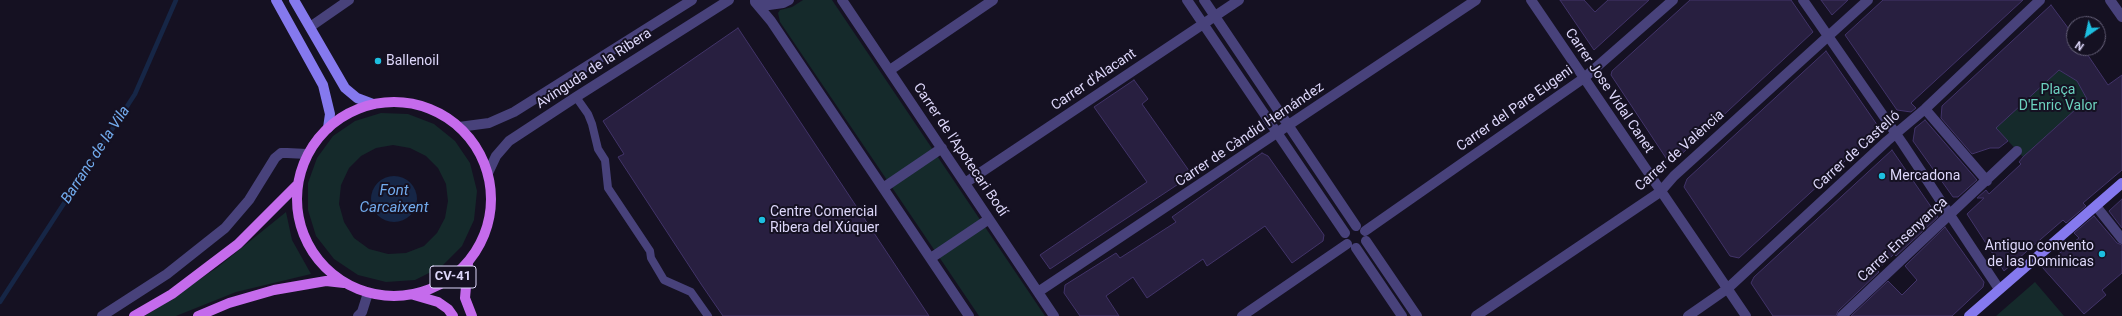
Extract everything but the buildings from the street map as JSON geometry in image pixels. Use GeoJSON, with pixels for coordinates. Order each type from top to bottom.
{"type":"FeatureCollection","features":[{"type":"Feature","properties":{"kind":"main road","name":"CV-41"},"geometry":{"type":"LineString","coordinates":[[396,102],[419,105],[440,114],[459,127],[477,148],[488,174],[492,197],[489,221],[481,243],[468,263],[452,278],[434,288],[414,295],[390,296],[368,293],[345,283],[326,269],[312,251],[300,223],[297,208],[297,185],[307,154],[328,128],[351,112],[373,104],[396,102]]}},
{"type":"Feature","properties":{"kind":"main road","name":"CV-41"},"geometry":{"type":"LineString","coordinates":[[134,316],[172,294],[238,244],[297,185]]}},
{"type":"Feature","properties":{"kind":"main road"},"geometry":{"type":"LineString","coordinates":[[468,263],[465,298],[472,316]]}},
{"type":"Feature","properties":{"kind":"main road","name":"CV-41"},"geometry":{"type":"LineString","coordinates":[[198,316],[229,304],[274,290],[326,281],[345,283]]}},
{"type":"Feature","properties":{"kind":"main road"},"geometry":{"type":"LineString","coordinates":[[414,295],[438,302],[448,309],[453,316]]}},
{"type":"Feature","properties":{"kind":"street"},"geometry":{"type":"LineString","coordinates":[[276,0],[323,84],[330,114],[328,128]]}},
{"type":"Feature","properties":{"kind":"street"},"geometry":{"type":"LineString","coordinates":[[294,0],[345,88],[357,98],[373,104]]}},
{"type":"Feature","properties":{"kind":"street"},"geometry":{"type":"LineString","coordinates":[[310,27],[349,0]]}},
{"type":"Feature","properties":{"kind":"street","name":"Avinguda de la Ribera"},"geometry":{"type":"LineString","coordinates":[[459,127],[489,123],[514,112],[692,0]]}},
{"type":"Feature","properties":{"kind":"street","name":"Avinguda de la Ribera"},"geometry":{"type":"LineString","coordinates":[[488,174],[496,156],[510,142],[576,97],[729,0]]}},
{"type":"Feature","properties":{"kind":"street"},"geometry":{"type":"LineString","coordinates":[[753,1],[769,5],[783,3],[790,0]]}},
{"type":"Feature","properties":{"kind":"street","name":"Carrer de l'Apotecari Bodí"},"geometry":{"type":"LineString","coordinates":[[842,0],[1054,316]]}},
{"type":"Feature","properties":{"kind":"street"},"geometry":{"type":"LineString","coordinates":[[890,70],[992,0]]}},
{"type":"Feature","properties":{"kind":"street"},"geometry":{"type":"LineString","coordinates":[[1187,0],[1345,233],[1351,246],[1402,316]]}},
{"type":"Feature","properties":{"kind":"street"},"geometry":{"type":"LineString","coordinates":[[1204,0],[1289,126],[1361,228],[1366,241],[1417,316]]}},
{"type":"Feature","properties":{"kind":"street","name":"Carrer d'Alacant"},"geometry":{"type":"LineString","coordinates":[[965,183],[1238,0]]}},
{"type":"Feature","properties":{"kind":"street","name":"Carrer de Càndid Hernández"},"geometry":{"type":"LineString","coordinates":[[1038,292],[1476,0]]}},
{"type":"Feature","properties":{"kind":"street","name":"Carrer Jose Vidal Canet"},"geometry":{"type":"LineString","coordinates":[[1531,0],[1660,192],[1746,316]]}},
{"type":"Feature","properties":{"kind":"street","name":"Carrer del Pare Eugeni"},"geometry":{"type":"LineString","coordinates":[[1361,228],[1584,78],[1673,0]]}},
{"type":"Feature","properties":{"kind":"street"},"geometry":{"type":"LineString","coordinates":[[1803,0],[1896,134],[1999,289]]}},
{"type":"Feature","properties":{"kind":"street","name":"Carrer de València"},"geometry":{"type":"LineString","coordinates":[[1476,316],[1660,192],[1678,172],[1868,0]]}},
{"type":"Feature","properties":{"kind":"street","name":"Carrer de Castelló"},"geometry":{"type":"LineString","coordinates":[[1688,316],[1727,289],[1925,109],[2040,0]]}},
{"type":"Feature","properties":{"kind":"street"},"geometry":{"type":"LineString","coordinates":[[2110,0],[2121,14]]}},
{"type":"Feature","properties":{"kind":"street"},"geometry":{"type":"LineString","coordinates":[[753,1],[771,21],[931,258],[968,316]]}},
{"type":"Feature","properties":{"kind":"street"},"geometry":{"type":"LineString","coordinates":[[1925,109],[1987,181]]}},
{"type":"Feature","properties":{"kind":"street"},"geometry":{"type":"LineString","coordinates":[[883,188],[942,148]]}},
{"type":"Feature","properties":{"kind":"street","name":"Carrer Ensenyança"},"geometry":{"type":"LineString","coordinates":[[1842,316],[1987,181],[2017,151]]}},
{"type":"Feature","properties":{"kind":"street"},"geometry":{"type":"LineString","coordinates":[[102,316],[167,274],[219,233],[249,200],[275,158],[287,153],[307,154]]}},
{"type":"Feature","properties":{"kind":"street"},"geometry":{"type":"LineString","coordinates":[[1969,316],[2122,183]]}},
{"type":"Feature","properties":{"kind":"street"},"geometry":{"type":"LineString","coordinates":[[2096,206],[2122,239]]}},
{"type":"Feature","properties":{"kind":"street"},"geometry":{"type":"LineString","coordinates":[[931,258],[989,219]]}},
{"type":"Feature","properties":{"kind":"street"},"geometry":{"type":"LineString","coordinates":[[1345,233],[1350,228],[1361,228]]}},
{"type":"Feature","properties":{"kind":"street"},"geometry":{"type":"LineString","coordinates":[[1242,316],[1351,246],[1361,247],[1366,241]]}},
{"type":"Feature","properties":{"kind":"street"},"geometry":{"type":"LineString","coordinates":[[358,316],[362,312],[368,293]]}},
{"type":"Feature","properties":{"kind":"lane"},"geometry":{"type":"LineString","coordinates":[[576,97],[588,114],[592,124],[598,149],[606,165],[608,188],[650,251],[651,258],[664,280],[691,292],[708,316]]}},
{"type":"Feature","properties":{"kind":"green space"},"geometry":{"type":"Polygon","coordinates":[[[803,0],[832,0],[1045,316],[979,316],[780,22],[778,13],[780,10],[792,7],[803,0]]]}},
{"type":"Feature","properties":{"kind":"green space","name":"Plaça D'Enric Valor"},"geometry":{"type":"Polygon","coordinates":[[[2059,70],[2077,81],[2087,99],[2023,157],[1996,128],[2059,70]]]}},
{"type":"Feature","properties":{"kind":"green space"},"geometry":{"type":"Polygon","coordinates":[[[381,113],[408,114],[434,124],[455,141],[470,163],[477,191],[474,220],[462,246],[441,267],[415,280],[386,282],[358,275],[334,259],[316,236],[308,210],[308,183],[317,158],[333,136],[355,121],[381,113]],[[393,145],[376,148],[361,156],[349,168],[341,185],[339,204],[344,222],[354,238],[369,249],[388,254],[406,253],[424,246],[437,233],[445,218],[448,201],[446,184],[438,168],[426,156],[410,148],[393,145]]]}},
{"type":"Feature","properties":{"kind":"green space"},"geometry":{"type":"Polygon","coordinates":[[[286,212],[292,240],[311,274],[236,292],[176,316],[145,316],[218,267],[286,212]]]}},
{"type":"Feature","properties":{"kind":"green space"},"geometry":{"type":"Polygon","coordinates":[[[2035,282],[2064,316],[1996,316],[2035,282]]]}},
{"type":"Feature","properties":{"kind":"water","name":"Font Carcaixent"},"geometry":{"type":"Polygon","coordinates":[[[394,176],[407,180],[413,186],[417,199],[413,212],[407,218],[394,222],[381,218],[375,212],[371,199],[375,186],[381,180],[394,176]]]}},
{"type":"Feature","properties":{"kind":"waterway","name":"Barranc de la Vila"},"geometry":{"type":"LineString","coordinates":[[0,302],[135,94],[176,0]]}},
{"type":"Feature","properties":{"kind":"place","name":"Ballenoil"},"geometry":{"type":"Point","coordinates":[378,61]}},
{"type":"Feature","properties":{"kind":"place","name":"Mercadona"},"geometry":{"type":"Point","coordinates":[1882,176]}},
{"type":"Feature","properties":{"kind":"place","name":"Centre Comercial Ribera del Xúquer"},"geometry":{"type":"Point","coordinates":[762,220]}},
{"type":"Feature","properties":{"kind":"place","name":"Antiguo convento de las Dominicas"},"geometry":{"type":"Point","coordinates":[2102,254]}}]}
